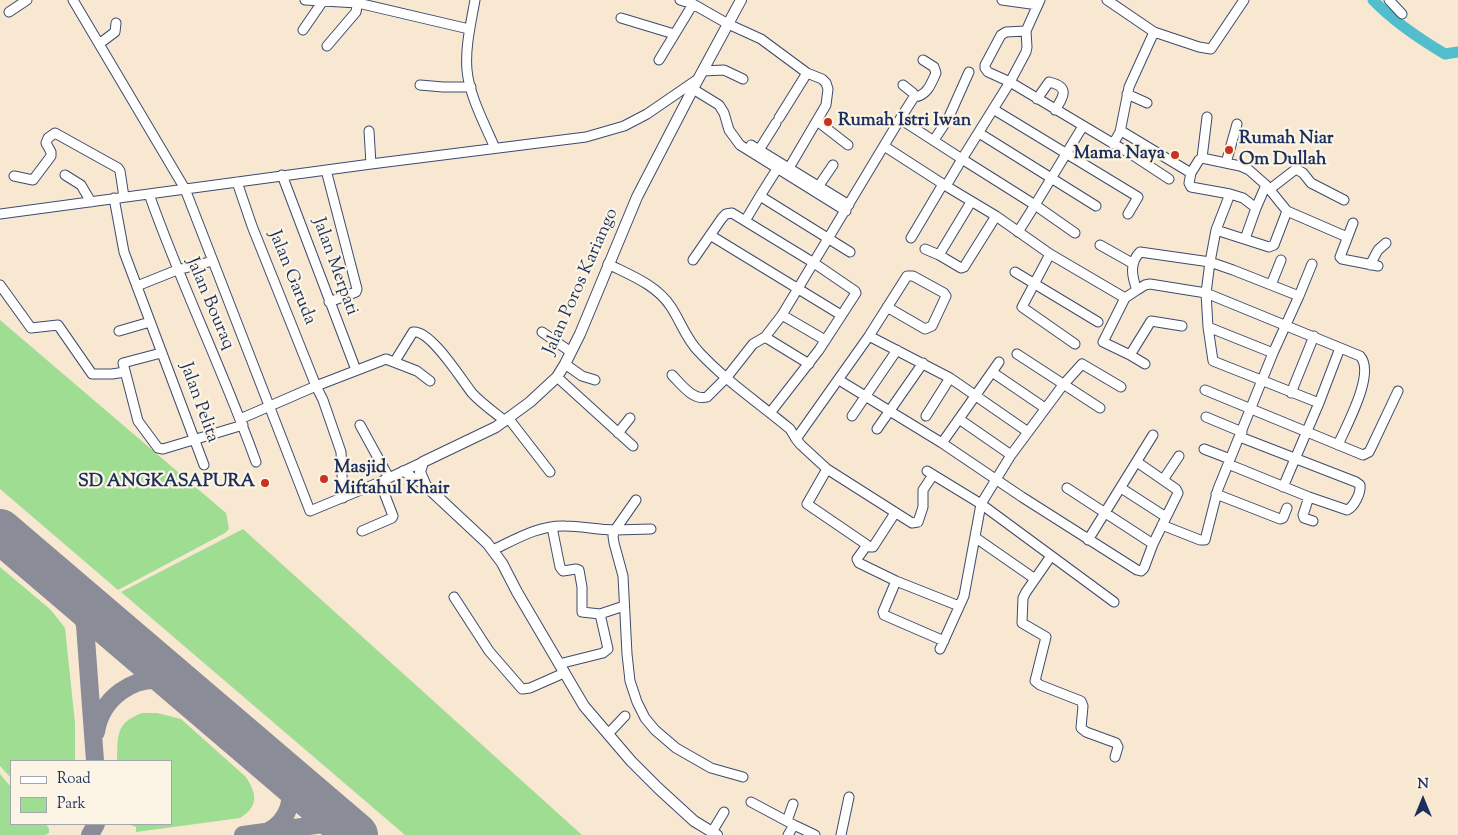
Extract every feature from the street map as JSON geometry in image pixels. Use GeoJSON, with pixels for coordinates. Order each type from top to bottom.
{"type":"FeatureCollection","features":[{"type":"Feature","properties":{"kind":"main road","name":"Jalan Poros Kariango"},"geometry":{"type":"LineString","coordinates":[[423,462],[507,420],[530,402],[556,377],[565,364],[637,197],[741,0]]}},
{"type":"Feature","properties":{"kind":"main road"},"geometry":{"type":"LineString","coordinates":[[423,462],[420,472],[426,486],[469,525],[493,550],[584,706],[631,761],[694,821],[715,834]]}},
{"type":"Feature","properties":{"kind":"street"},"geometry":{"type":"LineString","coordinates":[[9,12],[27,0]]}},
{"type":"Feature","properties":{"kind":"street"},"geometry":{"type":"LineString","coordinates":[[73,0],[185,189],[310,511],[423,462]]}},
{"type":"Feature","properties":{"kind":"street"},"geometry":{"type":"LineString","coordinates":[[305,0],[358,1],[469,29]]}},
{"type":"Feature","properties":{"kind":"street"},"geometry":{"type":"LineString","coordinates":[[475,0],[469,29],[467,70],[471,87],[495,148]]}},
{"type":"Feature","properties":{"kind":"street"},"geometry":{"type":"LineString","coordinates":[[680,0],[693,4],[728,24],[761,39],[807,73],[822,79],[826,83],[828,89],[826,105],[789,168]]}},
{"type":"Feature","properties":{"kind":"street"},"geometry":{"type":"LineString","coordinates":[[911,238],[979,133],[1010,82],[1028,47],[1026,31],[1039,2],[1002,0]]}},
{"type":"Feature","properties":{"kind":"street"},"geometry":{"type":"LineString","coordinates":[[1107,0],[1118,4],[1154,32],[1199,47],[1212,49],[1244,0]]}},
{"type":"Feature","properties":{"kind":"street"},"geometry":{"type":"LineString","coordinates":[[1389,0],[1402,14]]}},
{"type":"Feature","properties":{"kind":"street"},"geometry":{"type":"LineString","coordinates":[[303,30],[323,1]]}},
{"type":"Feature","properties":{"kind":"street"},"geometry":{"type":"LineString","coordinates":[[327,46],[356,12],[358,1]]}},
{"type":"Feature","properties":{"kind":"street"},"geometry":{"type":"LineString","coordinates":[[659,60],[693,4]]}},
{"type":"Feature","properties":{"kind":"street"},"geometry":{"type":"LineString","coordinates":[[621,18],[674,34]]}},
{"type":"Feature","properties":{"kind":"street"},"geometry":{"type":"LineString","coordinates":[[99,44],[116,30],[116,23]]}},
{"type":"Feature","properties":{"kind":"street"},"geometry":{"type":"LineString","coordinates":[[1026,31],[1006,32],[1002,36],[985,65],[988,72],[1010,82],[1169,179]]}},
{"type":"Feature","properties":{"kind":"street"},"geometry":{"type":"LineString","coordinates":[[1113,144],[1120,132],[1126,94],[1154,32]]}},
{"type":"Feature","properties":{"kind":"street"},"geometry":{"type":"LineString","coordinates":[[672,375],[686,390],[696,396],[704,398],[710,395],[753,344],[765,337],[782,316],[900,119],[914,97],[924,94],[936,73],[934,67],[923,60]]}},
{"type":"Feature","properties":{"kind":"street"},"geometry":{"type":"LineString","coordinates":[[0,214],[586,137],[624,126],[648,114],[700,75],[724,70],[743,79]]}},
{"type":"Feature","properties":{"kind":"street"},"geometry":{"type":"LineString","coordinates":[[934,140],[948,119],[969,72]]}},
{"type":"Feature","properties":{"kind":"street"},"geometry":{"type":"LineString","coordinates":[[759,150],[807,73]]}},
{"type":"Feature","properties":{"kind":"street"},"geometry":{"type":"LineString","coordinates":[[1037,99],[1049,82],[1060,87],[1064,92],[1064,96],[1056,110]]}},
{"type":"Feature","properties":{"kind":"street"},"geometry":{"type":"LineString","coordinates":[[420,84],[443,87],[471,87]]}},
{"type":"Feature","properties":{"kind":"street"},"geometry":{"type":"LineString","coordinates":[[903,85],[913,93],[914,97]]}},
{"type":"Feature","properties":{"kind":"street"},"geometry":{"type":"LineString","coordinates":[[693,89],[719,105],[724,113],[728,130],[740,145],[847,208]]}},
{"type":"Feature","properties":{"kind":"street"},"geometry":{"type":"LineString","coordinates":[[1126,94],[1147,102]]}},
{"type":"Feature","properties":{"kind":"street"},"geometry":{"type":"LineString","coordinates":[[993,109],[1138,197],[1128,214]]}},
{"type":"Feature","properties":{"kind":"street"},"geometry":{"type":"LineString","coordinates":[[1207,117],[1202,158],[1191,173],[1189,183],[1191,186],[1243,198],[1256,208]]}},
{"type":"Feature","properties":{"kind":"street"},"geometry":{"type":"LineString","coordinates":[[900,119],[1035,205],[1075,233]]}},
{"type":"Feature","properties":{"kind":"street"},"geometry":{"type":"LineString","coordinates":[[817,121],[848,145]]}},
{"type":"Feature","properties":{"kind":"street"},"geometry":{"type":"LineString","coordinates":[[1226,163],[1237,124]]}},
{"type":"Feature","properties":{"kind":"street"},"geometry":{"type":"LineString","coordinates":[[1018,232],[1083,126]]}},
{"type":"Feature","properties":{"kind":"street"},"geometry":{"type":"LineString","coordinates":[[369,131],[371,164]]}},
{"type":"Feature","properties":{"kind":"street"},"geometry":{"type":"LineString","coordinates":[[1120,132],[1128,134],[1191,173]]}},
{"type":"Feature","properties":{"kind":"street"},"geometry":{"type":"LineString","coordinates":[[14,176],[33,180],[51,156],[46,142],[55,133],[118,168],[124,197]]}},
{"type":"Feature","properties":{"kind":"street"},"geometry":{"type":"LineString","coordinates":[[979,133],[1096,206]]}},
{"type":"Feature","properties":{"kind":"street"},"geometry":{"type":"LineString","coordinates":[[735,138],[746,142],[789,168],[847,208]]}},
{"type":"Feature","properties":{"kind":"street"},"geometry":{"type":"LineString","coordinates":[[884,146],[996,216],[1050,254],[1125,298]]}},
{"type":"Feature","properties":{"kind":"street"},"geometry":{"type":"LineString","coordinates":[[1202,158],[1249,170],[1268,187],[1287,211],[1347,237]]}},
{"type":"Feature","properties":{"kind":"street"},"geometry":{"type":"LineString","coordinates":[[818,187],[833,165]]}},
{"type":"Feature","properties":{"kind":"street"},"geometry":{"type":"LineString","coordinates":[[745,221],[777,168]]}},
{"type":"Feature","properties":{"kind":"street"},"geometry":{"type":"LineString","coordinates":[[1245,239],[1256,208],[1268,187],[1296,169],[1300,170],[1312,182],[1344,200]]}},
{"type":"Feature","properties":{"kind":"street"},"geometry":{"type":"LineString","coordinates":[[326,170],[357,288],[356,292],[329,302]]}},
{"type":"Feature","properties":{"kind":"street"},"geometry":{"type":"LineString","coordinates":[[65,175],[81,185],[91,202]]}},
{"type":"Feature","properties":{"kind":"street","name":"Jalan Merpati"},"geometry":{"type":"LineString","coordinates":[[282,176],[356,370]]}},
{"type":"Feature","properties":{"kind":"street","name":"Jalan Garuda"},"geometry":{"type":"LineString","coordinates":[[237,182],[252,226],[323,400],[341,452],[342,498]]}},
{"type":"Feature","properties":{"kind":"street","name":"Jalan Bouraq"},"geometry":{"type":"LineString","coordinates":[[149,194],[177,270],[242,422],[256,462]]}},
{"type":"Feature","properties":{"kind":"street"},"geometry":{"type":"LineString","coordinates":[[1230,194],[1216,230],[1206,293],[1213,361],[1319,403]]}},
{"type":"Feature","properties":{"kind":"street"},"geometry":{"type":"LineString","coordinates":[[760,196],[850,252]]}},
{"type":"Feature","properties":{"kind":"street","name":"Jalan Pelita"},"geometry":{"type":"LineString","coordinates":[[114,198],[124,252],[204,465]]}},
{"type":"Feature","properties":{"kind":"street"},"geometry":{"type":"LineString","coordinates":[[939,255],[971,202]]}},
{"type":"Feature","properties":{"kind":"street"},"geometry":{"type":"LineString","coordinates":[[1216,230],[1269,247],[1272,246],[1287,211]]}},
{"type":"Feature","properties":{"kind":"street"},"geometry":{"type":"LineString","coordinates":[[693,260],[726,214],[732,214],[856,292],[809,364],[770,413]]}},
{"type":"Feature","properties":{"kind":"street"},"geometry":{"type":"LineString","coordinates":[[925,248],[961,268],[964,267],[996,216]]}},
{"type":"Feature","properties":{"kind":"street"},"geometry":{"type":"LineString","coordinates":[[1352,223],[1340,257],[1342,259],[1374,265],[1378,250],[1386,243]]}},
{"type":"Feature","properties":{"kind":"street"},"geometry":{"type":"LineString","coordinates":[[710,235],[841,315]]}},
{"type":"Feature","properties":{"kind":"street"},"geometry":{"type":"LineString","coordinates":[[1100,245],[1132,263]]}},
{"type":"Feature","properties":{"kind":"street"},"geometry":{"type":"LineString","coordinates":[[1137,290],[1133,277],[1132,263],[1137,254],[1143,252],[1210,262],[1299,296]]}},
{"type":"Feature","properties":{"kind":"street"},"geometry":{"type":"LineString","coordinates":[[1050,254],[1022,306],[1023,309],[1075,344]]}},
{"type":"Feature","properties":{"kind":"street"},"geometry":{"type":"LineString","coordinates":[[1271,285],[1281,260]]}},
{"type":"Feature","properties":{"kind":"street"},"geometry":{"type":"LineString","coordinates":[[137,286],[177,270],[213,261]]}},
{"type":"Feature","properties":{"kind":"street"},"geometry":{"type":"LineString","coordinates":[[608,264],[657,290],[671,306],[688,339],[699,352],[790,429],[801,445],[828,469],[912,523],[918,522],[923,507],[923,490],[930,473],[981,504],[1114,602]]}},
{"type":"Feature","properties":{"kind":"street"},"geometry":{"type":"LineString","coordinates":[[1121,488],[1164,521],[1204,540],[1216,494],[1273,353],[1312,264]]}},
{"type":"Feature","properties":{"kind":"street"},"geometry":{"type":"LineString","coordinates":[[1015,272],[1098,322]]}},
{"type":"Feature","properties":{"kind":"street"},"geometry":{"type":"LineString","coordinates":[[796,439],[839,380],[908,275],[944,293],[946,296],[932,326],[925,329],[887,307]]}},
{"type":"Feature","properties":{"kind":"street"},"geometry":{"type":"LineString","coordinates":[[1145,364],[1103,342],[1125,298],[1145,285],[1150,284],[1206,293],[1286,324],[1360,356],[1364,360],[1366,366],[1363,384],[1357,403],[1338,445]]}},
{"type":"Feature","properties":{"kind":"street"},"geometry":{"type":"LineString","coordinates":[[0,285],[30,328],[58,325],[92,374],[125,372]]}},
{"type":"Feature","properties":{"kind":"street"},"geometry":{"type":"LineString","coordinates":[[782,316],[825,340]]}},
{"type":"Feature","properties":{"kind":"street"},"geometry":{"type":"LineString","coordinates":[[1130,355],[1150,321],[1182,326]]}},
{"type":"Feature","properties":{"kind":"street"},"geometry":{"type":"LineString","coordinates":[[119,331],[150,322]]}},
{"type":"Feature","properties":{"kind":"street"},"geometry":{"type":"LineString","coordinates":[[1208,327],[1273,353]]}},
{"type":"Feature","properties":{"kind":"street"},"geometry":{"type":"LineString","coordinates":[[394,361],[413,332],[418,331],[438,347],[473,394],[507,420],[550,472]]}},
{"type":"Feature","properties":{"kind":"street"},"geometry":{"type":"LineString","coordinates":[[542,332],[571,352]]}},
{"type":"Feature","properties":{"kind":"street"},"geometry":{"type":"LineString","coordinates":[[869,336],[950,378],[1028,432]]}},
{"type":"Feature","properties":{"kind":"street"},"geometry":{"type":"LineString","coordinates":[[1291,393],[1314,336]]}},
{"type":"Feature","properties":{"kind":"street"},"geometry":{"type":"LineString","coordinates":[[765,337],[809,364]]}},
{"type":"Feature","properties":{"kind":"street"},"geometry":{"type":"LineString","coordinates":[[1284,487],[1340,348]]}},
{"type":"Feature","properties":{"kind":"street"},"geometry":{"type":"LineString","coordinates":[[852,416],[897,350]]}},
{"type":"Feature","properties":{"kind":"street"},"geometry":{"type":"LineString","coordinates":[[162,353],[123,363],[138,421],[158,448],[162,449],[242,422],[270,405],[385,359],[423,374],[430,381]]}},
{"type":"Feature","properties":{"kind":"street"},"geometry":{"type":"LineString","coordinates":[[1017,354],[1100,408]]}},
{"type":"Feature","properties":{"kind":"street"},"geometry":{"type":"LineString","coordinates":[[942,443],[998,362]]}},
{"type":"Feature","properties":{"kind":"street"},"geometry":{"type":"LineString","coordinates":[[877,429],[923,363]]}},
{"type":"Feature","properties":{"kind":"street"},"geometry":{"type":"LineString","coordinates":[[565,364],[582,376],[595,380]]}},
{"type":"Feature","properties":{"kind":"street"},"geometry":{"type":"LineString","coordinates":[[896,581],[883,612],[884,615],[942,645],[964,596],[981,504],[1011,455],[1082,364],[1121,387]]}},
{"type":"Feature","properties":{"kind":"street"},"geometry":{"type":"LineString","coordinates":[[992,372],[1046,408]]}},
{"type":"Feature","properties":{"kind":"street"},"geometry":{"type":"LineString","coordinates":[[556,377],[633,446]]}},
{"type":"Feature","properties":{"kind":"street"},"geometry":{"type":"LineString","coordinates":[[926,416],[950,378]]}},
{"type":"Feature","properties":{"kind":"street"},"geometry":{"type":"LineString","coordinates":[[839,380],[888,412],[942,443],[1088,540],[1140,571],[1144,568],[1153,544],[1178,493],[1176,489],[1137,462]]}},
{"type":"Feature","properties":{"kind":"street"},"geometry":{"type":"LineString","coordinates":[[1205,390],[1363,455],[1369,452],[1398,392]]}},
{"type":"Feature","properties":{"kind":"street"},"geometry":{"type":"LineString","coordinates":[[1204,449],[1284,487],[1347,510],[1350,509],[1361,489],[1359,484],[1295,459],[1206,417]]}},
{"type":"Feature","properties":{"kind":"street"},"geometry":{"type":"LineString","coordinates":[[618,433],[630,418]]}},
{"type":"Feature","properties":{"kind":"street"},"geometry":{"type":"LineString","coordinates":[[959,419],[1011,455]]}},
{"type":"Feature","properties":{"kind":"street"},"geometry":{"type":"LineString","coordinates":[[360,425],[385,480],[393,516],[362,531]]}},
{"type":"Feature","properties":{"kind":"street"},"geometry":{"type":"LineString","coordinates":[[1088,540],[1153,435]]}},
{"type":"Feature","properties":{"kind":"street"},"geometry":{"type":"LineString","coordinates":[[1163,480],[1179,456]]}},
{"type":"Feature","properties":{"kind":"street"},"geometry":{"type":"LineString","coordinates":[[828,469],[807,504],[866,545],[871,548],[874,547],[895,513]]}},
{"type":"Feature","properties":{"kind":"street"},"geometry":{"type":"LineString","coordinates":[[403,471],[426,486]]}},
{"type":"Feature","properties":{"kind":"street"},"geometry":{"type":"LineString","coordinates":[[1067,488],[1153,544]]}},
{"type":"Feature","properties":{"kind":"street"},"geometry":{"type":"LineString","coordinates":[[1216,494],[1279,518],[1283,518],[1287,508]]}},
{"type":"Feature","properties":{"kind":"street"},"geometry":{"type":"LineString","coordinates":[[1309,497],[1303,516],[1313,521]]}},
{"type":"Feature","properties":{"kind":"street"},"geometry":{"type":"LineString","coordinates":[[636,500],[615,530],[613,536],[623,576],[630,681],[637,702],[645,718],[655,730],[676,748],[711,768],[742,777]]}},
{"type":"Feature","properties":{"kind":"street"},"geometry":{"type":"LineString","coordinates":[[493,550],[535,530],[564,525],[601,530],[650,529]]}},
{"type":"Feature","properties":{"kind":"street"},"geometry":{"type":"LineString","coordinates":[[552,527],[560,567],[563,571],[579,570],[582,587],[582,612],[600,614],[624,606]]}},
{"type":"Feature","properties":{"kind":"street"},"geometry":{"type":"LineString","coordinates":[[976,538],[1035,579]]}},
{"type":"Feature","properties":{"kind":"street"},"geometry":{"type":"LineString","coordinates":[[866,545],[857,562],[896,581],[959,606]]}},
{"type":"Feature","properties":{"kind":"street"},"geometry":{"type":"LineString","coordinates":[[1051,556],[1024,596],[1021,620],[1023,624],[1046,637],[1035,678],[1036,682],[1081,701],[1083,706],[1081,728],[1086,732],[1116,743],[1118,747],[1115,757]]}},
{"type":"Feature","properties":{"kind":"street"},"geometry":{"type":"LineString","coordinates":[[454,597],[490,651],[522,689],[530,688],[561,668],[603,653],[608,649],[600,614]]}},
{"type":"Feature","properties":{"kind":"street"},"geometry":{"type":"LineString","coordinates":[[608,734],[625,716]]}},
{"type":"Feature","properties":{"kind":"street"},"geometry":{"type":"LineString","coordinates":[[841,835],[849,797]]}},
{"type":"Feature","properties":{"kind":"street"},"geometry":{"type":"LineString","coordinates":[[751,802],[816,835]]}},
{"type":"Feature","properties":{"kind":"street"},"geometry":{"type":"LineString","coordinates":[[788,835],[793,804]]}},
{"type":"Feature","properties":{"kind":"street"},"geometry":{"type":"LineString","coordinates":[[715,834],[724,812]]}},
{"type":"Feature","properties":{"kind":"green space"},"geometry":{"type":"Polygon","coordinates":[[[0,320],[226,513],[229,529],[225,533],[118,590],[0,489],[0,320]]]}},
{"type":"Feature","properties":{"kind":"green space"},"geometry":{"type":"Polygon","coordinates":[[[243,529],[582,835],[405,835],[121,592],[243,529]]]}},
{"type":"Feature","properties":{"kind":"green space"},"geometry":{"type":"Polygon","coordinates":[[[0,567],[51,610],[65,628],[75,723],[75,760],[10,760],[10,777],[0,766],[0,567]]]}},
{"type":"Feature","properties":{"kind":"green space"},"geometry":{"type":"Polygon","coordinates":[[[142,713],[157,713],[181,719],[246,777],[254,794],[253,804],[250,809],[240,818],[136,832],[136,827],[131,825],[172,825],[172,760],[117,760],[120,731],[122,726],[133,717],[142,713]]]}},
{"type":"Feature","properties":{"kind":"green space"},"geometry":{"type":"Polygon","coordinates":[[[0,774],[10,786],[10,825],[47,825],[49,833],[45,835],[0,835],[0,774]]]}},
{"type":"Feature","properties":{"kind":"waterway"},"geometry":{"type":"LineString","coordinates":[[1373,0],[1398,23],[1435,48],[1445,54],[1458,52]]}},
{"type":"Feature","properties":{"kind":"taxiway"},"geometry":{"type":"LineString","coordinates":[[76,596],[85,625],[95,760]]}},
{"type":"Feature","properties":{"kind":"taxiway"},"geometry":{"type":"LineString","coordinates":[[96,732],[104,709],[131,685],[142,681],[154,680],[167,681],[185,689]]}},
{"type":"Feature","properties":{"kind":"taxiway"},"geometry":{"type":"LineString","coordinates":[[269,831],[276,827],[288,810],[291,796],[291,780]]}},
{"type":"Feature","properties":{"kind":"taxiway"},"geometry":{"type":"LineString","coordinates":[[243,835],[331,823],[340,825],[352,832]]}},
{"type":"Feature","properties":{"kind":"taxiway"},"geometry":{"type":"LineString","coordinates":[[90,835],[95,825]]}},
{"type":"Feature","properties":{"kind":"runway"},"geometry":{"type":"LineString","coordinates":[[0,531],[356,835]]}},
{"type":"Feature","properties":{"kind":"place","name":"Rumah Istri Iwan"},"geometry":{"type":"Point","coordinates":[828,122]}},
{"type":"Feature","properties":{"kind":"place","name":"Rumah Niar Om Dullah"},"geometry":{"type":"Point","coordinates":[1229,150]}},
{"type":"Feature","properties":{"kind":"place","name":"Mama Naya"},"geometry":{"type":"Point","coordinates":[1175,155]}},
{"type":"Feature","properties":{"kind":"place","name":"Masjid Miftahul Khair"},"geometry":{"type":"Point","coordinates":[324,479]}},
{"type":"Feature","properties":{"kind":"place","name":"SD ANGKASAPURA"},"geometry":{"type":"Point","coordinates":[265,483]}}]}
